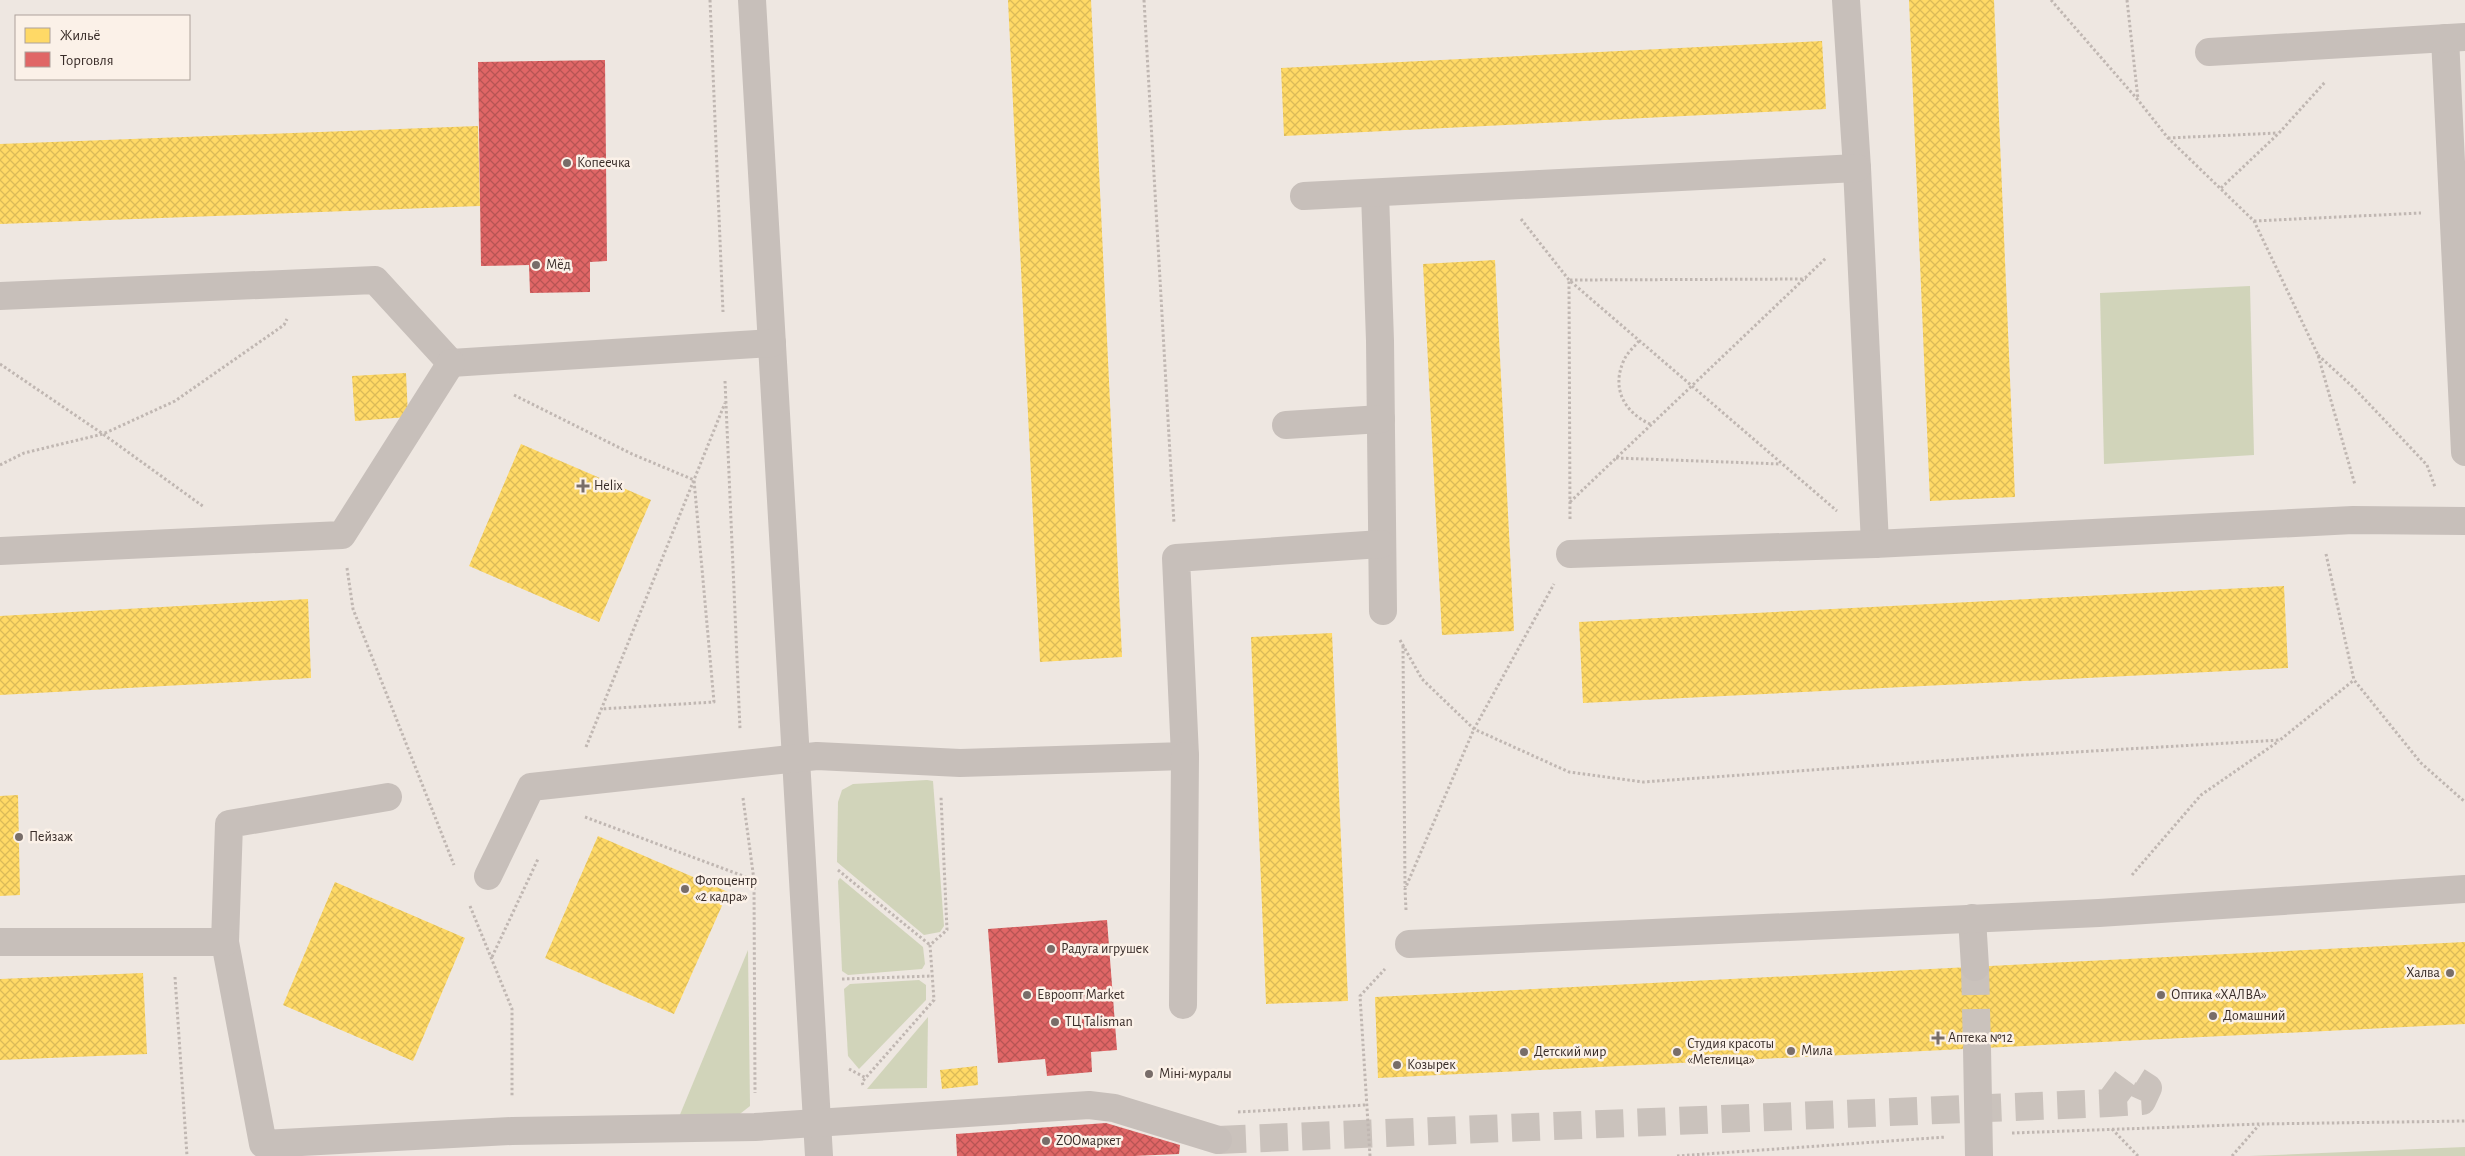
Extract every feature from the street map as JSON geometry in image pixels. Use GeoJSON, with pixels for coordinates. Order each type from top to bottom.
{"type":"FeatureCollection","features":[{"type":"Feature","properties":{"kind":"lane"},"geometry":{"type":"LineString","coordinates":[[752,0],[818,1156]]}},
{"type":"Feature","properties":{"kind":"lane"},"geometry":{"type":"LineString","coordinates":[[1846,0],[1857,168],[1875,544]]}},
{"type":"Feature","properties":{"kind":"lane"},"geometry":{"type":"LineString","coordinates":[[2209,52],[2353,45],[2455,37],[2453,211],[2465,452]]}},
{"type":"Feature","properties":{"kind":"lane"},"geometry":{"type":"LineString","coordinates":[[1304,196],[1857,168]]}},
{"type":"Feature","properties":{"kind":"lane"},"geometry":{"type":"LineString","coordinates":[[1375,193],[1381,418],[1383,611]]}},
{"type":"Feature","properties":{"kind":"lane"},"geometry":{"type":"LineString","coordinates":[[0,296],[375,280],[451,363]]}},
{"type":"Feature","properties":{"kind":"lane"},"geometry":{"type":"LineString","coordinates":[[451,363],[772,343]]}},
{"type":"Feature","properties":{"kind":"lane"},"geometry":{"type":"LineString","coordinates":[[0,551],[342,535],[451,363]]}},
{"type":"Feature","properties":{"kind":"lane"},"geometry":{"type":"LineString","coordinates":[[1286,425],[1381,418]]}},
{"type":"Feature","properties":{"kind":"lane"},"geometry":{"type":"LineString","coordinates":[[1570,554],[1875,544],[2353,520],[2456,521]]}},
{"type":"Feature","properties":{"kind":"lane"},"geometry":{"type":"LineString","coordinates":[[1183,1005],[1185,756],[1176,558],[1381,544]]}},
{"type":"Feature","properties":{"kind":"lane"},"geometry":{"type":"LineString","coordinates":[[488,876],[531,787],[816,756],[960,763],[1185,756]]}},
{"type":"Feature","properties":{"kind":"lane"},"geometry":{"type":"LineString","coordinates":[[388,797],[229,824],[225,942],[263,1144],[512,1131],[755,1127],[876,1119],[925,1120],[1089,1105],[1114,1108],[1218,1140]]}},
{"type":"Feature","properties":{"kind":"lane"},"geometry":{"type":"LineString","coordinates":[[1409,944],[2100,913],[2465,889]]}},
{"type":"Feature","properties":{"kind":"lane"},"geometry":{"type":"LineString","coordinates":[[1972,918],[1975,967]]}},
{"type":"Feature","properties":{"kind":"lane"},"geometry":{"type":"LineString","coordinates":[[0,942],[225,942]]}},
{"type":"Feature","properties":{"kind":"lane"},"geometry":{"type":"LineString","coordinates":[[1977,1048],[1979,1145]]}},
{"type":"Feature","properties":{"kind":"path"},"geometry":{"type":"LineString","coordinates":[[710,0],[741,764],[743,803],[754,880],[755,1127]]}},
{"type":"Feature","properties":{"kind":"path"},"geometry":{"type":"LineString","coordinates":[[1144,0],[1176,558]]}},
{"type":"Feature","properties":{"kind":"path"},"geometry":{"type":"LineString","coordinates":[[2051,0],[2138,100],[2168,138],[2222,188],[2254,221],[2318,356],[2355,486],[2353,520]]}},
{"type":"Feature","properties":{"kind":"path"},"geometry":{"type":"LineString","coordinates":[[2127,0],[2138,100]]}},
{"type":"Feature","properties":{"kind":"path"},"geometry":{"type":"LineString","coordinates":[[2222,188],[2279,132],[2325,81],[2353,45]]}},
{"type":"Feature","properties":{"kind":"path"},"geometry":{"type":"LineString","coordinates":[[2168,138],[2279,132]]}},
{"type":"Feature","properties":{"kind":"path"},"geometry":{"type":"LineString","coordinates":[[1495,186],[1569,280],[1875,544]]}},
{"type":"Feature","properties":{"kind":"path"},"geometry":{"type":"LineString","coordinates":[[2254,221],[2453,211]]}},
{"type":"Feature","properties":{"kind":"path"},"geometry":{"type":"LineString","coordinates":[[1570,502],[1650,424],[1806,279],[1859,223]]}},
{"type":"Feature","properties":{"kind":"path"},"geometry":{"type":"LineString","coordinates":[[1569,280],[1806,279]]}},
{"type":"Feature","properties":{"kind":"path"},"geometry":{"type":"LineString","coordinates":[[1405,889],[1474,729],[1570,554],[1569,280]]}},
{"type":"Feature","properties":{"kind":"path"},"geometry":{"type":"LineString","coordinates":[[0,465],[24,453],[103,434],[175,401],[284,325],[300,284]]}},
{"type":"Feature","properties":{"kind":"path"},"geometry":{"type":"LineString","coordinates":[[1639,341],[1624,359],[1619,377],[1619,394],[1628,410],[1639,419],[1650,424]]}},
{"type":"Feature","properties":{"kind":"path"},"geometry":{"type":"LineString","coordinates":[[2318,356],[2354,388],[2427,465],[2456,521]]}},
{"type":"Feature","properties":{"kind":"path"},"geometry":{"type":"LineString","coordinates":[[0,364],[103,434],[248,539]]}},
{"type":"Feature","properties":{"kind":"path"},"geometry":{"type":"LineString","coordinates":[[511,394],[632,454],[694,480]]}},
{"type":"Feature","properties":{"kind":"path"},"geometry":{"type":"LineString","coordinates":[[726,402],[561,808],[754,880]]}},
{"type":"Feature","properties":{"kind":"path"},"geometry":{"type":"LineString","coordinates":[[1616,458],[1781,464]]}},
{"type":"Feature","properties":{"kind":"path"},"geometry":{"type":"LineString","coordinates":[[601,709],[714,702],[694,480]]}},
{"type":"Feature","properties":{"kind":"path"},"geometry":{"type":"LineString","coordinates":[[2319,523],[2354,680],[2421,763],[2465,802]]}},
{"type":"Feature","properties":{"kind":"path"},"geometry":{"type":"LineString","coordinates":[[342,535],[353,608],[455,866]]}},
{"type":"Feature","properties":{"kind":"path"},"geometry":{"type":"LineString","coordinates":[[1383,611],[1422,679],[1474,729],[1569,772],[1643,782],[1999,757],[2280,740]]}},
{"type":"Feature","properties":{"kind":"path"},"geometry":{"type":"LineString","coordinates":[[1403,646],[1405,889],[1409,944]]}},
{"type":"Feature","properties":{"kind":"path"},"geometry":{"type":"LineString","coordinates":[[2100,913],[2201,795],[2280,740],[2354,680]]}},
{"type":"Feature","properties":{"kind":"path"},"geometry":{"type":"LineString","coordinates":[[930,945],[947,930],[940,784],[960,763]]}},
{"type":"Feature","properties":{"kind":"path"},"geometry":{"type":"LineString","coordinates":[[491,958],[540,852]]}},
{"type":"Feature","properties":{"kind":"path"},"geometry":{"type":"LineString","coordinates":[[835,867],[930,945],[934,1000],[862,1082],[876,1119]]}},
{"type":"Feature","properties":{"kind":"path"},"geometry":{"type":"LineString","coordinates":[[469,903],[512,1009],[512,1131]]}},
{"type":"Feature","properties":{"kind":"path"},"geometry":{"type":"LineString","coordinates":[[172,942],[187,1156]]}},
{"type":"Feature","properties":{"kind":"path"},"geometry":{"type":"LineString","coordinates":[[1370,1156],[1365,1105],[1360,996],[1385,970]]}},
{"type":"Feature","properties":{"kind":"path"},"geometry":{"type":"LineString","coordinates":[[839,980],[932,976]]}},
{"type":"Feature","properties":{"kind":"path"},"geometry":{"type":"LineString","coordinates":[[1234,1112],[1365,1105]]}},
{"type":"Feature","properties":{"kind":"path"},"geometry":{"type":"LineString","coordinates":[[1677,1156],[1979,1145],[2112,1128],[2465,1121]]}},
{"type":"Feature","properties":{"kind":"path"},"geometry":{"type":"LineString","coordinates":[[2232,1156],[2260,1124]]}},
{"type":"Feature","properties":{"kind":"path"},"geometry":{"type":"LineString","coordinates":[[2112,1128],[2138,1156]]}},
{"type":"Feature","properties":{"kind":"green space"},"geometry":{"type":"Polygon","coordinates":[[[2250,286],[2254,455],[2104,464],[2100,293],[2250,286]]]}},
{"type":"Feature","properties":{"kind":"green space"},"geometry":{"type":"Polygon","coordinates":[[[933,781],[944,926],[940,932],[924,935],[837,862],[838,802],[842,790],[853,784],[933,781]]]}},
{"type":"Feature","properties":{"kind":"green space"},"geometry":{"type":"Polygon","coordinates":[[[840,878],[923,947],[925,964],[922,969],[848,975],[842,971],[838,881],[840,878]]]}},
{"type":"Feature","properties":{"kind":"green space"},"geometry":{"type":"Polygon","coordinates":[[[748,950],[750,1106],[736,1117],[679,1117],[748,950]]]}},
{"type":"Feature","properties":{"kind":"green space"},"geometry":{"type":"Polygon","coordinates":[[[919,980],[926,985],[926,1000],[859,1069],[848,1056],[844,989],[850,984],[919,980]]]}},
{"type":"Feature","properties":{"kind":"green space"},"geometry":{"type":"Polygon","coordinates":[[[928,1017],[927,1088],[867,1089],[928,1017]]]}},
{"type":"Feature","properties":{"kind":"green space"},"geometry":{"type":"Polygon","coordinates":[[[2465,1147],[2465,1156],[2249,1156],[2465,1147]]]}},
{"type":"Feature","properties":{"kind":"building: Жильё"},"geometry":{"type":"Polygon","coordinates":[[[1008,0],[1091,0],[1122,657],[1040,662],[1008,0]]]}},
{"type":"Feature","properties":{"kind":"building: Жильё"},"geometry":{"type":"Polygon","coordinates":[[[1909,0],[1994,0],[2015,497],[1930,501],[1909,0]]]}},
{"type":"Feature","properties":{"kind":"building: Жильё"},"geometry":{"type":"Polygon","coordinates":[[[1822,41],[1826,109],[1284,136],[1281,68],[1822,41]]]}},
{"type":"Feature","properties":{"kind":"building: Жильё"},"geometry":{"type":"Polygon","coordinates":[[[478,126],[480,206],[0,224],[0,144],[478,126]]]}},
{"type":"Feature","properties":{"kind":"building: Жильё"},"geometry":{"type":"Polygon","coordinates":[[[1495,260],[1514,631],[1442,635],[1423,264],[1495,260]]]}},
{"type":"Feature","properties":{"kind":"building: Жильё"},"geometry":{"type":"Polygon","coordinates":[[[406,373],[408,417],[355,421],[352,376],[406,373]]]}},
{"type":"Feature","properties":{"kind":"building: Жильё"},"geometry":{"type":"Polygon","coordinates":[[[521,444],[651,500],[599,622],[469,566],[521,444]]]}},
{"type":"Feature","properties":{"kind":"building: Жильё"},"geometry":{"type":"Polygon","coordinates":[[[2284,586],[2288,668],[1583,703],[1579,622],[2284,586]]]}},
{"type":"Feature","properties":{"kind":"building: Жильё"},"geometry":{"type":"Polygon","coordinates":[[[308,599],[311,678],[0,695],[0,616],[308,599]]]}},
{"type":"Feature","properties":{"kind":"building: Жильё"},"geometry":{"type":"Polygon","coordinates":[[[1332,633],[1348,1001],[1266,1004],[1251,637],[1332,633]]]}},
{"type":"Feature","properties":{"kind":"building: Жильё"},"geometry":{"type":"Polygon","coordinates":[[[18,795],[20,895],[0,896],[0,796],[18,795]]]}},
{"type":"Feature","properties":{"kind":"building: Жильё"},"geometry":{"type":"Polygon","coordinates":[[[598,836],[728,892],[674,1014],[545,958],[598,836]]]}},
{"type":"Feature","properties":{"kind":"building: Жильё"},"geometry":{"type":"Polygon","coordinates":[[[335,882],[465,938],[413,1061],[283,1005],[335,882]]]}},
{"type":"Feature","properties":{"kind":"building: Жильё"},"geometry":{"type":"Polygon","coordinates":[[[2465,942],[2465,1024],[1378,1078],[1375,997],[2465,942]]]}},
{"type":"Feature","properties":{"kind":"building: Жильё"},"geometry":{"type":"Polygon","coordinates":[[[143,973],[147,1054],[0,1060],[0,979],[143,973]]]}},
{"type":"Feature","properties":{"kind":"building: Жильё"},"geometry":{"type":"Polygon","coordinates":[[[977,1066],[978,1085],[942,1089],[940,1070],[977,1066]]]}},
{"type":"Feature","properties":{"kind":"building: Торговля"},"geometry":{"type":"Polygon","coordinates":[[[605,60],[607,261],[590,262],[590,292],[530,293],[529,265],[481,266],[478,62],[605,60]]]}},
{"type":"Feature","properties":{"kind":"building: Торговля","name":"ТЦ Talisman"},"geometry":{"type":"Polygon","coordinates":[[[1107,920],[1117,1050],[1091,1052],[1092,1072],[1047,1076],[1045,1059],[998,1063],[988,929],[1107,920]]]}},
{"type":"Feature","properties":{"kind":"building: Торговля"},"geometry":{"type":"Polygon","coordinates":[[[1106,1123],[1180,1145],[1179,1154],[1134,1156],[957,1156],[956,1134],[1106,1123]]]}},
{"type":"Feature","properties":{"kind":"tunnel"},"geometry":{"type":"LineString","coordinates":[[1975,967],[1977,1048]]}},
{"type":"Feature","properties":{"kind":"tunnel"},"geometry":{"type":"LineString","coordinates":[[1218,1140],[2109,1103],[2142,1101],[2148,1088],[2129,1076],[2109,1103]]}},
{"type":"Feature","properties":{"kind":"place","name":"Копеечка"},"geometry":{"type":"Point","coordinates":[567,163]}},
{"type":"Feature","properties":{"kind":"place","name":"Мёд"},"geometry":{"type":"Point","coordinates":[536,265]}},
{"type":"Feature","properties":{"kind":"place","name":"Helix"},"geometry":{"type":"Point","coordinates":[583,486]}},
{"type":"Feature","properties":{"kind":"place","name":"Пейзаж"},"geometry":{"type":"Point","coordinates":[19,837]}},
{"type":"Feature","properties":{"kind":"place","name":"Фотоцентр «2 кадра»"},"geometry":{"type":"Point","coordinates":[685,889]}},
{"type":"Feature","properties":{"kind":"place","name":"Радуга игрушек"},"geometry":{"type":"Point","coordinates":[1051,949]}},
{"type":"Feature","properties":{"kind":"place","name":"Халва"},"geometry":{"type":"Point","coordinates":[2450,973]}},
{"type":"Feature","properties":{"kind":"place","name":"Евроопт Market"},"geometry":{"type":"Point","coordinates":[1027,995]}},
{"type":"Feature","properties":{"kind":"place","name":"Оптика «ХАЛВА»"},"geometry":{"type":"Point","coordinates":[2161,995]}},
{"type":"Feature","properties":{"kind":"place","name":"Домашний"},"geometry":{"type":"Point","coordinates":[2213,1016]}},
{"type":"Feature","properties":{"kind":"place","name":"ТЦ Talisman"},"geometry":{"type":"Point","coordinates":[1055,1022]}},
{"type":"Feature","properties":{"kind":"place","name":"Аптека №12"},"geometry":{"type":"Point","coordinates":[1938,1038]}},
{"type":"Feature","properties":{"kind":"place","name":"Мила"},"geometry":{"type":"Point","coordinates":[1791,1051]}},
{"type":"Feature","properties":{"kind":"place","name":"Детский мир"},"geometry":{"type":"Point","coordinates":[1524,1052]}},
{"type":"Feature","properties":{"kind":"place","name":"Студия красоты «Метелица»"},"geometry":{"type":"Point","coordinates":[1677,1052]}},
{"type":"Feature","properties":{"kind":"place","name":"Козырек"},"geometry":{"type":"Point","coordinates":[1397,1065]}},
{"type":"Feature","properties":{"kind":"place","name":"Міні-муралы"},"geometry":{"type":"Point","coordinates":[1149,1074]}},
{"type":"Feature","properties":{"kind":"place","name":"ZOOмаркет"},"geometry":{"type":"Point","coordinates":[1046,1141]}}]}
